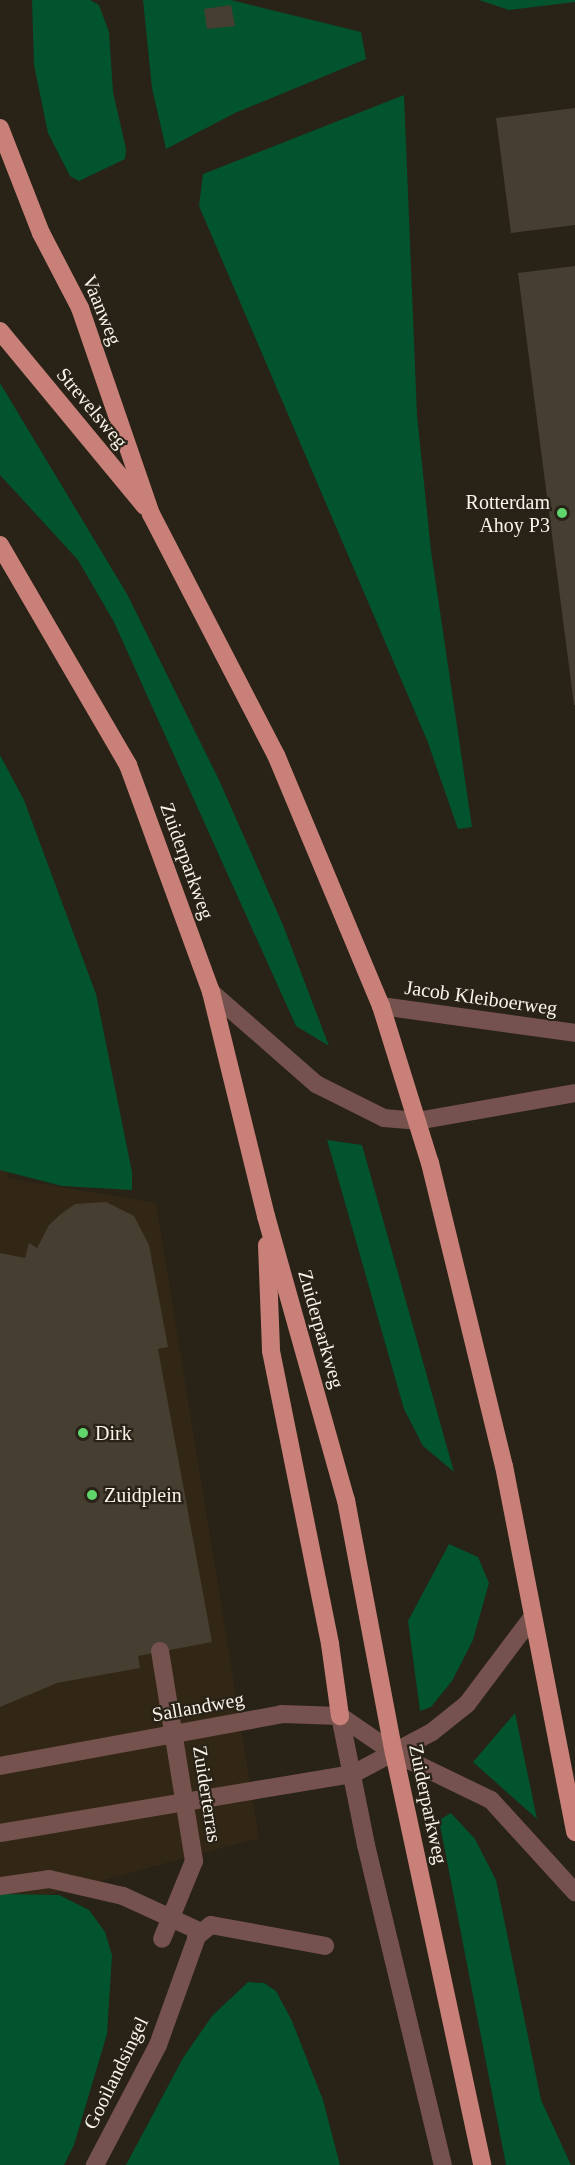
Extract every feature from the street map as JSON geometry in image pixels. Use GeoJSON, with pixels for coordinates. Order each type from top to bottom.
{"type":"FeatureCollection","features":[{"type":"Feature","properties":{"kind":"main road","name":"Vaanweg"},"geometry":{"type":"LineString","coordinates":[[0,128],[41,233],[80,308],[152,514]]}},
{"type":"Feature","properties":{"kind":"main road","name":"Strevelsweg"},"geometry":{"type":"LineString","coordinates":[[0,331],[152,514]]}},
{"type":"Feature","properties":{"kind":"main road"},"geometry":{"type":"LineString","coordinates":[[152,514],[276,755],[381,1006],[417,1121],[504,1466],[575,1832]]}},
{"type":"Feature","properties":{"kind":"main road","name":"Zuiderparkweg"},"geometry":{"type":"LineString","coordinates":[[0,545],[128,765],[211,992],[266,1216],[346,1500],[394,1753],[482,2165]]}},
{"type":"Feature","properties":{"kind":"main road"},"geometry":{"type":"LineString","coordinates":[[266,1216],[271,1351],[330,1644],[340,1716]]}},
{"type":"Feature","properties":{"kind":"street"},"geometry":{"type":"LineString","coordinates":[[211,992],[316,1084],[384,1118],[417,1121],[575,1093]]}},
{"type":"Feature","properties":{"kind":"street","name":"Jacob Kleiboerweg"},"geometry":{"type":"LineString","coordinates":[[381,1006],[575,1033]]}},
{"type":"Feature","properties":{"kind":"street"},"geometry":{"type":"LineString","coordinates":[[0,1833],[353,1774],[432,1732],[467,1704],[533,1616]]}},
{"type":"Feature","properties":{"kind":"street","name":"Zuiderterras"},"geometry":{"type":"LineString","coordinates":[[160,1652],[194,1861],[162,1939]]}},
{"type":"Feature","properties":{"kind":"street","name":"Sallandweg"},"geometry":{"type":"LineString","coordinates":[[0,1766],[282,1714],[340,1716]]}},
{"type":"Feature","properties":{"kind":"street"},"geometry":{"type":"LineString","coordinates":[[340,1716],[394,1753],[490,1800],[575,1892]]}},
{"type":"Feature","properties":{"kind":"street"},"geometry":{"type":"LineString","coordinates":[[340,1716],[443,2165]]}},
{"type":"Feature","properties":{"kind":"street"},"geometry":{"type":"LineString","coordinates":[[0,1886],[50,1880],[123,1896],[197,1934],[211,1925],[325,1947]]}},
{"type":"Feature","properties":{"kind":"street","name":"Gooilandsingel"},"geometry":{"type":"LineString","coordinates":[[95,2165],[158,2045],[197,1934]]}},
{"type":"Feature","properties":{"kind":"shaded area"},"geometry":{"type":"Polygon","coordinates":[[[0,878],[33,1005],[7,1178],[156,1203],[259,1838],[0,1908],[0,878]]]}},
{"type":"Feature","properties":{"kind":"green space"},"geometry":{"type":"Polygon","coordinates":[[[32,0],[90,0],[99,5],[109,32],[113,92],[126,149],[125,159],[79,181],[70,176],[48,133],[34,65],[32,0]]]}},
{"type":"Feature","properties":{"kind":"green space"},"geometry":{"type":"Polygon","coordinates":[[[143,0],[231,0],[361,32],[366,59],[235,113],[166,149],[152,88],[143,0]]]}},
{"type":"Feature","properties":{"kind":"green space"},"geometry":{"type":"Polygon","coordinates":[[[479,0],[575,0],[575,2],[509,10],[479,0]]]}},
{"type":"Feature","properties":{"kind":"green space"},"geometry":{"type":"Polygon","coordinates":[[[404,95],[417,415],[431,551],[472,827],[458,829],[427,740],[199,206],[203,174],[404,95]]]}},
{"type":"Feature","properties":{"kind":"green space"},"geometry":{"type":"Polygon","coordinates":[[[0,383],[127,594],[219,780],[283,925],[329,1046],[296,1026],[114,622],[78,560],[0,475],[0,383]]]}},
{"type":"Feature","properties":{"kind":"green space"},"geometry":{"type":"Polygon","coordinates":[[[0,755],[24,800],[96,994],[132,1172],[132,1190],[62,1186],[0,1170],[0,755]]]}},
{"type":"Feature","properties":{"kind":"green space"},"geometry":{"type":"Polygon","coordinates":[[[327,1140],[362,1145],[454,1472],[423,1446],[404,1409],[327,1140]]]}},
{"type":"Feature","properties":{"kind":"green space"},"geometry":{"type":"Polygon","coordinates":[[[449,1544],[478,1557],[489,1583],[473,1640],[452,1681],[431,1707],[420,1711],[408,1621],[449,1544]]]}},
{"type":"Feature","properties":{"kind":"green space"},"geometry":{"type":"Polygon","coordinates":[[[515,1713],[537,1819],[473,1762],[515,1713]]]}},
{"type":"Feature","properties":{"kind":"green space"},"geometry":{"type":"Polygon","coordinates":[[[451,1813],[475,1839],[496,1880],[541,2100],[571,2165],[506,2165],[439,1820],[451,1813]]]}},
{"type":"Feature","properties":{"kind":"green space"},"geometry":{"type":"Polygon","coordinates":[[[0,1894],[59,1895],[89,1910],[105,1932],[112,1955],[107,2034],[74,2145],[64,2165],[0,2165],[0,1894]]]}},
{"type":"Feature","properties":{"kind":"green space"},"geometry":{"type":"Polygon","coordinates":[[[248,1982],[264,1983],[276,1991],[292,2021],[323,2100],[340,2165],[126,2165],[183,2058],[212,2016],[248,1982]]]}},
{"type":"Feature","properties":{"kind":"building"},"geometry":{"type":"Polygon","coordinates":[[[231,5],[235,26],[207,29],[204,9],[231,5]]]}},
{"type":"Feature","properties":{"kind":"building"},"geometry":{"type":"Polygon","coordinates":[[[575,108],[575,225],[511,233],[496,118],[575,108]]]}},
{"type":"Feature","properties":{"kind":"building","name":"Rotterdam Ahoy P3"},"geometry":{"type":"Polygon","coordinates":[[[575,266],[575,705],[574,705],[518,273],[575,266]]]}},
{"type":"Feature","properties":{"kind":"building","name":"Zuidplein"},"geometry":{"type":"Polygon","coordinates":[[[106,1202],[134,1216],[149,1245],[168,1347],[158,1349],[212,1642],[138,1656],[140,1668],[57,1683],[0,1707],[0,1253],[25,1258],[29,1243],[37,1248],[49,1225],[75,1204],[106,1202]]]}},
{"type":"Feature","properties":{"kind":"place","name":"Rotterdam Ahoy P3"},"geometry":{"type":"Point","coordinates":[562,513]}},
{"type":"Feature","properties":{"kind":"place","name":"Dirk"},"geometry":{"type":"Point","coordinates":[83,1433]}},
{"type":"Feature","properties":{"kind":"place","name":"Zuidplein"},"geometry":{"type":"Point","coordinates":[92,1495]}}]}
